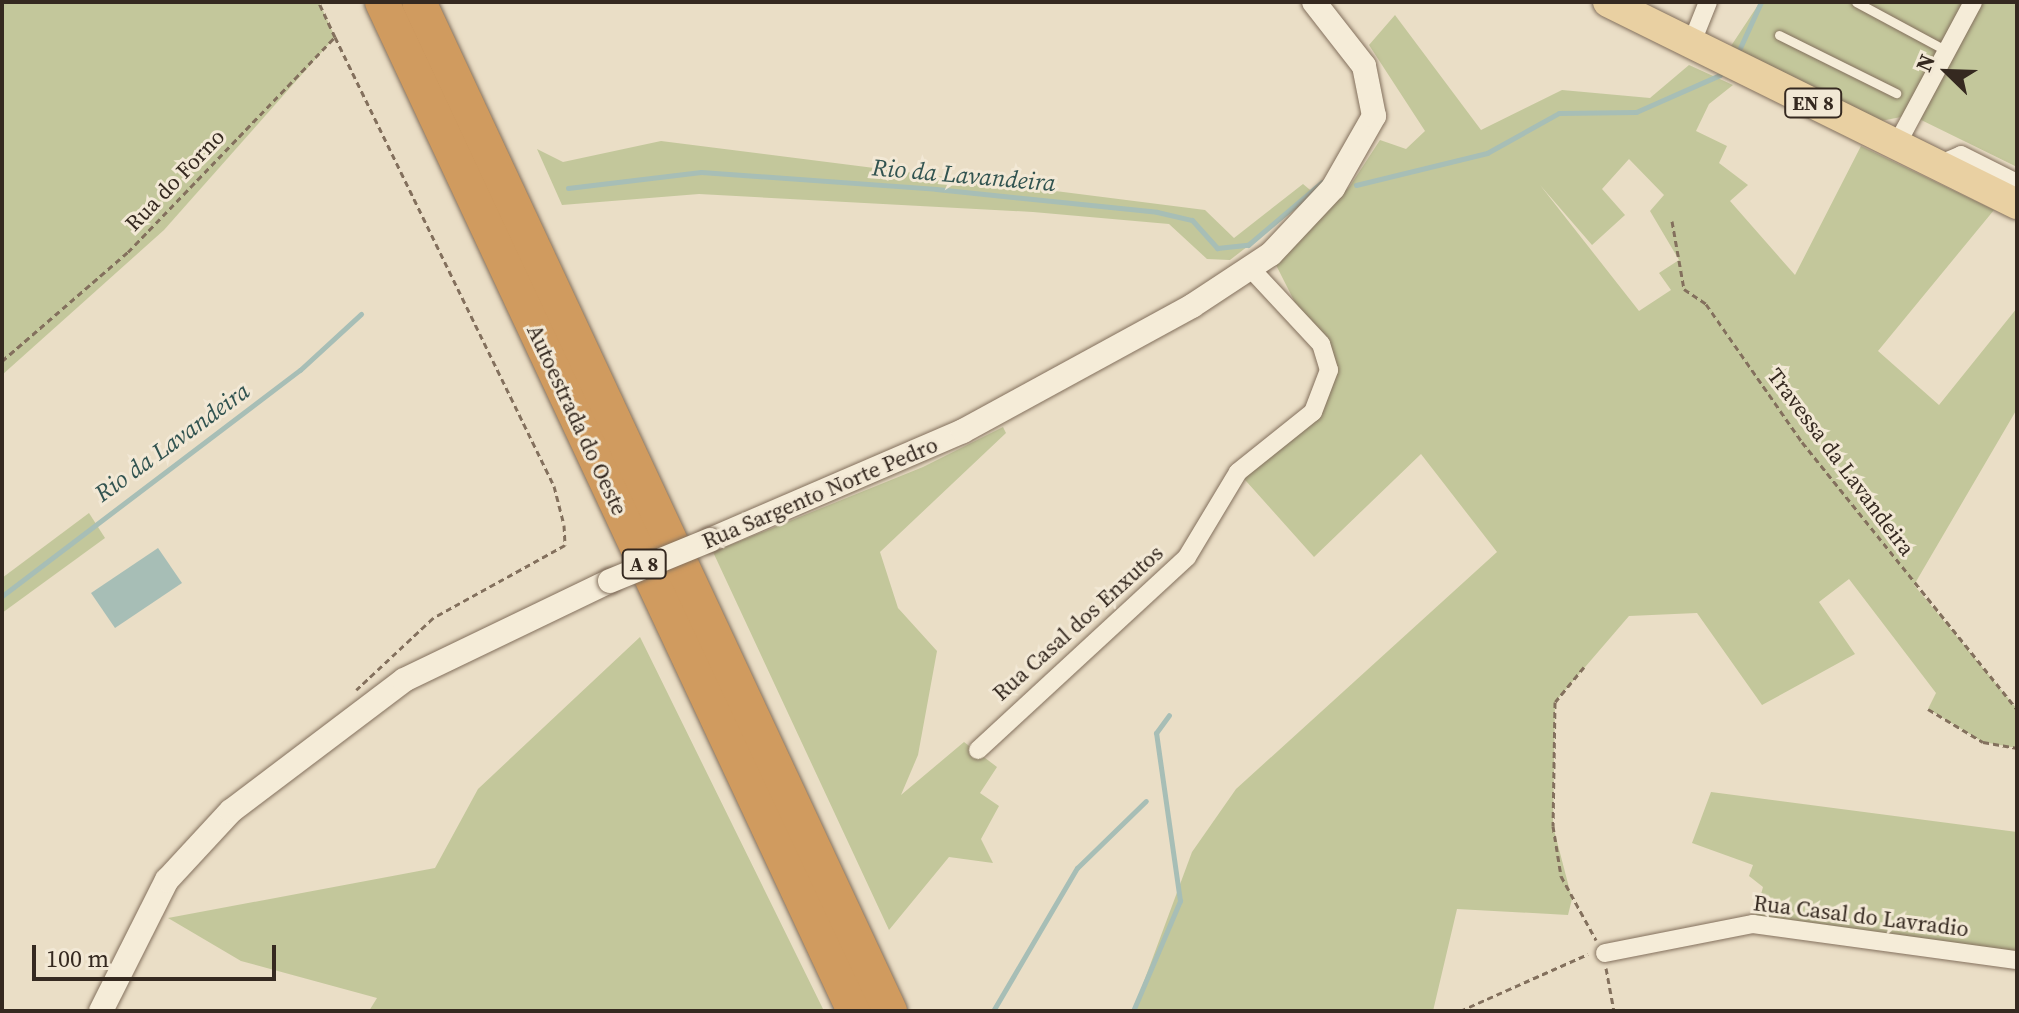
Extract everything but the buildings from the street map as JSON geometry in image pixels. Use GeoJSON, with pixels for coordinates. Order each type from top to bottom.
{"type":"FeatureCollection","features":[{"type":"Feature","properties":{"kind":"highway","name":"Autoestrada do Oeste"},"geometry":{"type":"LineString","coordinates":[[382,2],[854,1011]]}},
{"type":"Feature","properties":{"kind":"highway","name":"Autoestrada do Oeste"},"geometry":{"type":"LineString","coordinates":[[419,2],[890,1011]]}},
{"type":"Feature","properties":{"kind":"main road","name":"EN 8"},"geometry":{"type":"LineString","coordinates":[[1608,2],[2017,204]]}},
{"type":"Feature","properties":{"kind":"street","name":"Rua Sargento Norte Pedro"},"geometry":{"type":"LineString","coordinates":[[101,1011],[157,896],[193,847],[362,709],[456,652],[610,581],[963,431],[1251,269],[1333,188],[1374,116],[1364,66],[1314,2]]}},
{"type":"Feature","properties":{"kind":"street"},"geometry":{"type":"LineString","coordinates":[[1692,42],[1708,2]]}},
{"type":"Feature","properties":{"kind":"street"},"geometry":{"type":"LineString","coordinates":[[1897,144],[1973,2]]}},
{"type":"Feature","properties":{"kind":"street"},"geometry":{"type":"LineString","coordinates":[[1938,165],[1961,155],[2017,183]]}},
{"type":"Feature","properties":{"kind":"street","name":"Rua Casal dos Enxutos"},"geometry":{"type":"LineString","coordinates":[[978,750],[1187,557],[1238,472],[1313,412],[1329,370],[1321,344],[1251,269]]}},
{"type":"Feature","properties":{"kind":"street","name":"Rua Casal do Lavradio"},"geometry":{"type":"LineString","coordinates":[[1605,953],[1753,924],[2017,960]]}},
{"type":"Feature","properties":{"kind":"lane"},"geometry":{"type":"LineString","coordinates":[[1856,2],[1945,50]]}},
{"type":"Feature","properties":{"kind":"lane"},"geometry":{"type":"LineString","coordinates":[[1779,35],[1896,93]]}},
{"type":"Feature","properties":{"kind":"path"},"geometry":{"type":"LineString","coordinates":[[319,2],[554,486],[564,525],[565,545],[433,618],[378,663],[356,690],[362,709]]}},
{"type":"Feature","properties":{"kind":"path","name":"Rua do Forno"},"geometry":{"type":"LineString","coordinates":[[2,361],[128,252],[335,37]]}},
{"type":"Feature","properties":{"kind":"path","name":"Travessa da Lavandeira"},"geometry":{"type":"LineString","coordinates":[[1672,221],[1684,289],[1706,304],[1802,442],[2017,709]]}},
{"type":"Feature","properties":{"kind":"path"},"geometry":{"type":"LineString","coordinates":[[1584,667],[1555,702],[1553,826],[1561,876],[1605,953],[1614,1011]]}},
{"type":"Feature","properties":{"kind":"path"},"geometry":{"type":"LineString","coordinates":[[1928,709],[1983,742],[2017,748]]}},
{"type":"Feature","properties":{"kind":"path"},"geometry":{"type":"LineString","coordinates":[[1460,1011],[1585,954],[1605,953]]}},
{"type":"Feature","properties":{"kind":"green space"},"geometry":{"type":"Polygon","coordinates":[[[2,2],[319,2],[335,37],[164,230],[2,375],[2,2]]]}},
{"type":"Feature","properties":{"kind":"green space"},"geometry":{"type":"Polygon","coordinates":[[[1760,2],[2017,2],[2017,167],[1911,115],[1881,121],[1731,46],[1760,2]]]}},
{"type":"Feature","properties":{"kind":"green space"},"geometry":{"type":"Polygon","coordinates":[[[1395,15],[1481,130],[1562,90],[1650,98],[1689,65],[1733,85],[1709,104],[1696,131],[1727,146],[1719,163],[1748,185],[1730,201],[1795,275],[1861,146],[1994,210],[1878,351],[1939,405],[2017,308],[2017,409],[1914,585],[2017,709],[2017,748],[1983,742],[1928,709],[1936,693],[1849,579],[1819,602],[1855,654],[1762,705],[1697,613],[1629,616],[1555,702],[1553,826],[1572,899],[1568,915],[1457,909],[1433,1011],[1133,1011],[1192,852],[1236,789],[1497,552],[1421,454],[1314,557],[1238,472],[1313,412],[1329,370],[1275,263],[1350,186],[1380,140],[1406,149],[1425,131],[1369,45],[1395,15]],[[1629,159],[1602,189],[1625,215],[1592,245],[1540,185],[1639,311],[1671,290],[1659,273],[1679,260],[1650,211],[1664,195],[1629,159]]]}},
{"type":"Feature","properties":{"kind":"green space"},"geometry":{"type":"Polygon","coordinates":[[[661,141],[1205,210],[1234,238],[1303,184],[1315,194],[1230,260],[1207,259],[1169,224],[1033,212],[699,194],[562,205],[537,149],[563,162],[661,141]]]}},
{"type":"Feature","properties":{"kind":"green space"},"geometry":{"type":"Polygon","coordinates":[[[1003,427],[1006,433],[880,552],[898,608],[937,651],[918,755],[901,795],[964,742],[997,767],[980,793],[999,806],[981,839],[993,863],[949,857],[889,930],[713,552],[923,467],[1003,427]]]}},
{"type":"Feature","properties":{"kind":"green space"},"geometry":{"type":"Polygon","coordinates":[[[89,513],[105,538],[2,613],[2,578],[89,513]]]}},
{"type":"Feature","properties":{"kind":"green space"},"geometry":{"type":"Polygon","coordinates":[[[640,637],[824,1011],[369,1011],[377,998],[241,961],[168,918],[435,868],[478,789],[640,637]]]}},
{"type":"Feature","properties":{"kind":"green space"},"geometry":{"type":"Polygon","coordinates":[[[1711,792],[2017,832],[2017,960],[1753,924],[1763,887],[1749,876],[1753,865],[1692,843],[1711,792]]]}},
{"type":"Feature","properties":{"kind":"water"},"geometry":{"type":"Polygon","coordinates":[[[158,548],[182,583],[115,628],[91,593],[158,548]]]}},
{"type":"Feature","properties":{"kind":"waterway","name":"Rio da Lavandeira"},"geometry":{"type":"LineString","coordinates":[[1740,48],[1761,2]]}},
{"type":"Feature","properties":{"kind":"waterway","name":"Rio da Lavandeira"},"geometry":{"type":"LineString","coordinates":[[1356,185],[1487,153],[1559,113],[1636,112],[1720,75]]}},
{"type":"Feature","properties":{"kind":"waterway","name":"Rio da Lavandeira"},"geometry":{"type":"LineString","coordinates":[[568,188],[701,172],[936,189],[1157,212],[1192,220],[1217,248],[1248,245],[1322,182]]}},
{"type":"Feature","properties":{"kind":"waterway","name":"Rio da Lavandeira"},"geometry":{"type":"LineString","coordinates":[[2,596],[300,370],[361,314]]}},
{"type":"Feature","properties":{"kind":"waterway"},"geometry":{"type":"LineString","coordinates":[[1133,1011],[1180,901],[1156,733],[1169,715]]}},
{"type":"Feature","properties":{"kind":"waterway"},"geometry":{"type":"LineString","coordinates":[[993,1011],[1077,868],[1146,801]]}}]}
